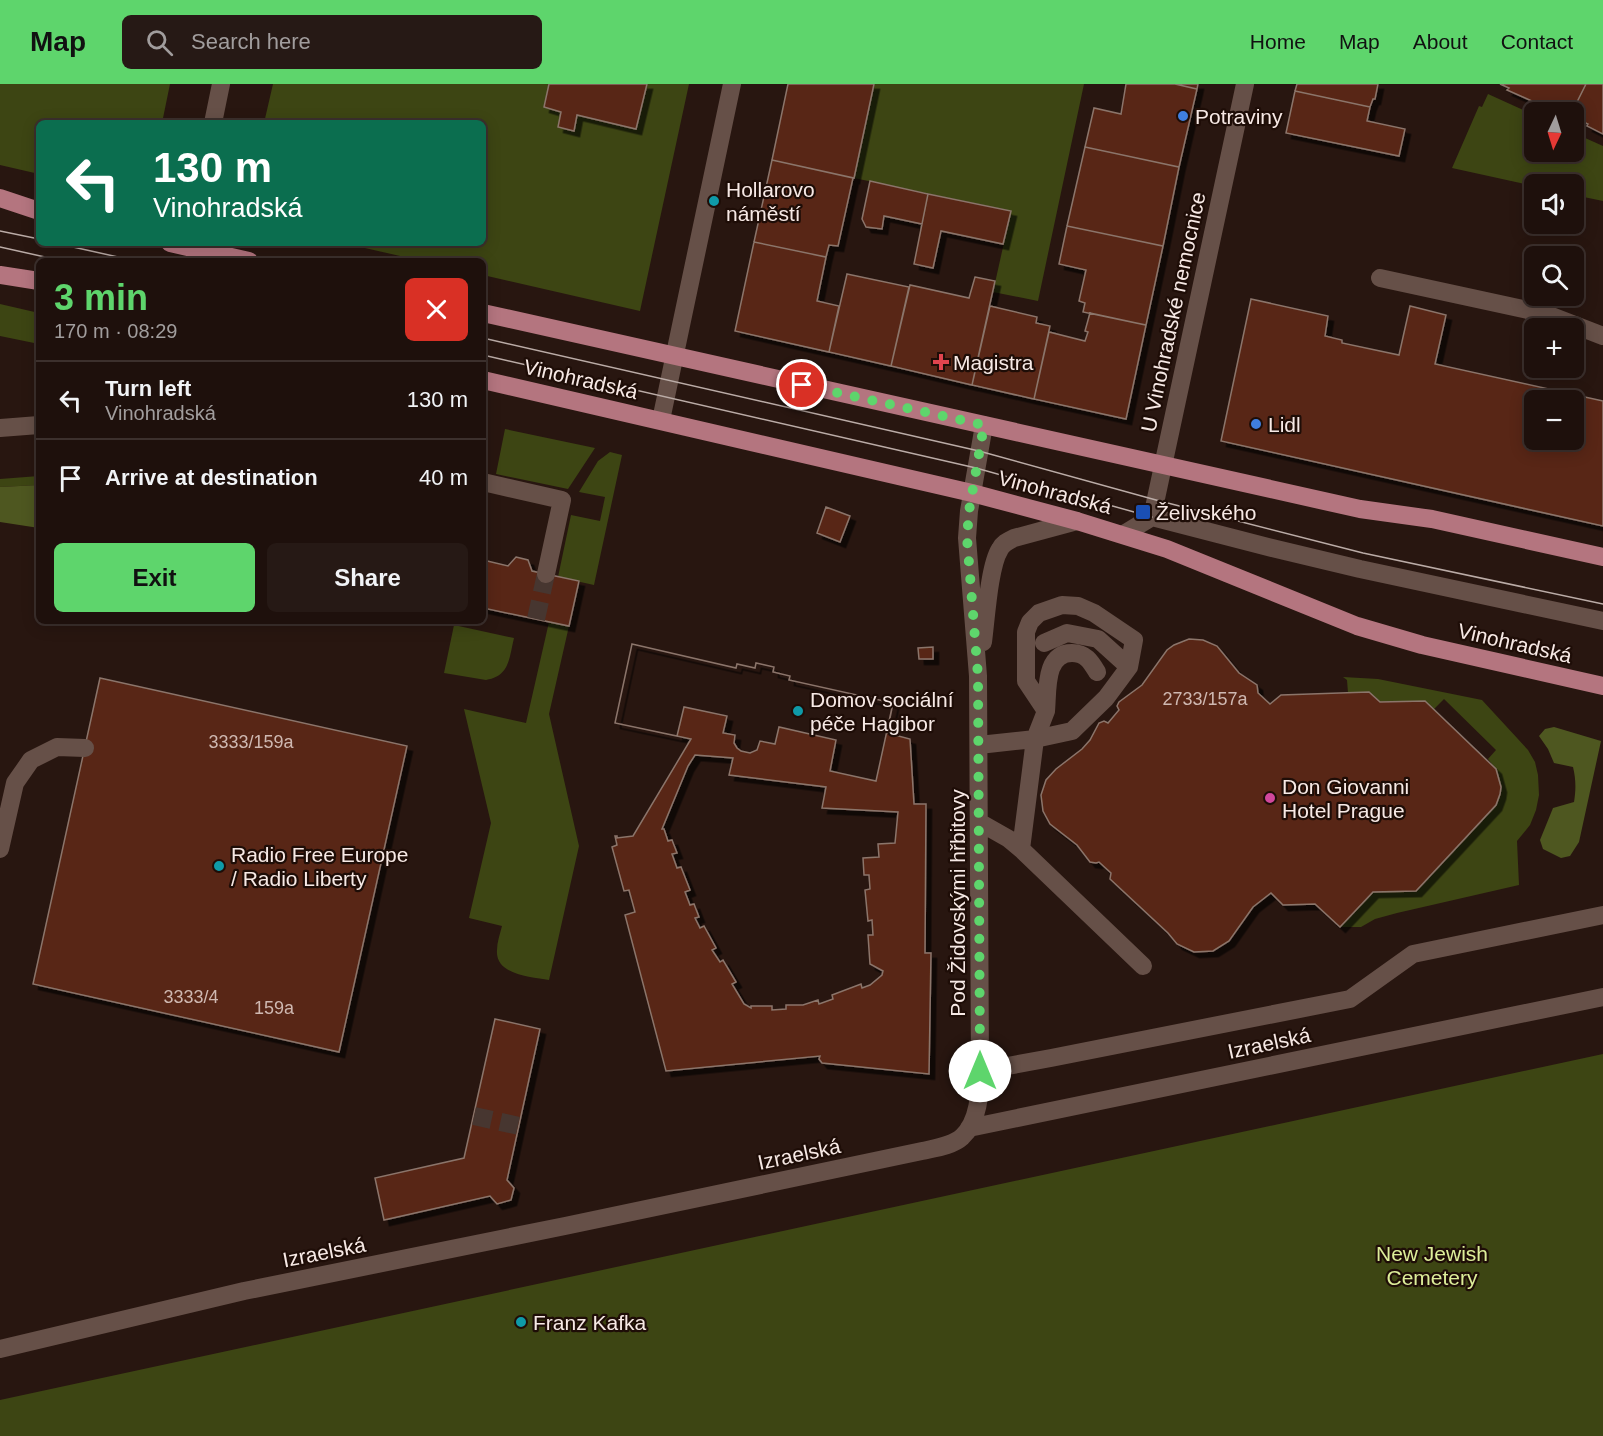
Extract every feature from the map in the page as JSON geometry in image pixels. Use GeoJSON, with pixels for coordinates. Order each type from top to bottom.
{"type":"FeatureCollection","features":[{"type":"Feature","properties":{"kind":"main road"},"geometry":{"type":"LineString","coordinates":[[0,198],[36,210]]}},
{"type":"Feature","properties":{"kind":"main road"},"geometry":{"type":"LineString","coordinates":[[189,246],[237,258]]}},
{"type":"Feature","properties":{"kind":"main road"},"geometry":{"type":"LineString","coordinates":[[0,275],[36,280]]}},
{"type":"Feature","properties":{"kind":"main road","name":"Vinohradská"},"geometry":{"type":"LineString","coordinates":[[486,314],[1360,509],[1432,519],[1603,557]]}},
{"type":"Feature","properties":{"kind":"main road","name":"Vinohradská"},"geometry":{"type":"LineString","coordinates":[[486,381],[972,493],[1077,521],[1167,549],[1357,626],[1422,645],[1603,686]]}},
{"type":"Feature","properties":{"kind":"street"},"geometry":{"type":"LineString","coordinates":[[214,120],[221,84]]}},
{"type":"Feature","properties":{"kind":"street"},"geometry":{"type":"LineString","coordinates":[[661,420],[732,84]]}},
{"type":"Feature","properties":{"kind":"street","name":"U Vinohradské nemocnice"},"geometry":{"type":"LineString","coordinates":[[1152,517],[1245,84]]}},
{"type":"Feature","properties":{"kind":"street"},"geometry":{"type":"LineString","coordinates":[[1380,278],[1546,314],[1603,336]]}},
{"type":"Feature","properties":{"kind":"street"},"geometry":{"type":"LineString","coordinates":[[0,428],[36,425]]}},
{"type":"Feature","properties":{"kind":"street","name":"Pod Židovskými hřbitovy"},"geometry":{"type":"LineString","coordinates":[[969,1128],[979,1102],[980,1071],[979,745],[978,676],[967,538],[984,425]]}},
{"type":"Feature","properties":{"kind":"street"},"geometry":{"type":"LineString","coordinates":[[486,483],[562,500],[546,574]]}},
{"type":"Feature","properties":{"kind":"street"},"geometry":{"type":"LineString","coordinates":[[1124,534],[1152,517],[1360,569],[1603,621]]}},
{"type":"Feature","properties":{"kind":"street","name":"Pod Židovskými hřbitovy"},"geometry":{"type":"LineString","coordinates":[[978,676],[993,571],[1000,548],[1014,538],[1077,521]]}},
{"type":"Feature","properties":{"kind":"street"},"geometry":{"type":"LineString","coordinates":[[979,745],[1035,739],[1072,731],[1106,698],[1129,667],[1134,640],[1094,613],[1078,606],[1062,605],[1039,613],[1030,622],[1026,632],[1026,681],[1047,711]]}},
{"type":"Feature","properties":{"kind":"street"},"geometry":{"type":"LineString","coordinates":[[1044,643],[1067,633],[1098,639],[1129,667]]}},
{"type":"Feature","properties":{"kind":"street"},"geometry":{"type":"LineString","coordinates":[[1021,849],[1035,739],[1047,711],[1050,671],[1055,660],[1065,653],[1078,653],[1087,657],[1097,672]]}},
{"type":"Feature","properties":{"kind":"street"},"geometry":{"type":"LineString","coordinates":[[0,849],[15,783],[31,760],[57,747],[85,748]]}},
{"type":"Feature","properties":{"kind":"street"},"geometry":{"type":"LineString","coordinates":[[979,822],[1009,839],[1021,849],[1143,966]]}},
{"type":"Feature","properties":{"kind":"street"},"geometry":{"type":"LineString","coordinates":[[980,1071],[1350,999],[1413,954],[1603,915]]}},
{"type":"Feature","properties":{"kind":"street","name":"Izraelská"},"geometry":{"type":"LineString","coordinates":[[0,1349],[244,1290],[576,1224],[934,1149],[961,1138],[969,1128],[1603,997]]}},
{"type":"Feature","properties":{"kind":"green space"},"geometry":{"type":"Polygon","coordinates":[[[0,84],[170,84],[163,120],[36,120],[36,173],[0,165],[0,84]]]}},
{"type":"Feature","properties":{"kind":"green space"},"geometry":{"type":"Polygon","coordinates":[[[273,84],[549,84],[544,107],[561,112],[558,127],[574,130],[577,115],[636,129],[647,84],[689,84],[640,311],[486,276],[486,258],[409,258],[356,246],[486,246],[486,120],[265,120],[273,84]]]}},
{"type":"Feature","properties":{"kind":"green space"},"geometry":{"type":"Polygon","coordinates":[[[874,84],[1084,84],[1038,301],[993,292],[1011,211],[854,178],[874,84]]]}},
{"type":"Feature","properties":{"kind":"green space"},"geometry":{"type":"Polygon","coordinates":[[[1488,94],[1524,110],[1524,162],[1584,162],[1584,137],[1603,146],[1603,201],[1584,197],[1584,174],[1524,174],[1524,184],[1452,168],[1479,106],[1482,107],[1488,94]]]}},
{"type":"Feature","properties":{"kind":"green space"},"geometry":{"type":"Polygon","coordinates":[[[0,304],[36,312],[36,343],[0,336],[0,304]]]}},
{"type":"Feature","properties":{"kind":"green space"},"geometry":{"type":"Polygon","coordinates":[[[505,429],[595,448],[568,489],[496,474],[505,429]]]}},
{"type":"Feature","properties":{"kind":"green space"},"geometry":{"type":"Polygon","coordinates":[[[610,452],[622,455],[594,585],[558,577],[571,515],[600,521],[605,497],[579,492],[598,461],[610,452]]]}},
{"type":"Feature","properties":{"kind":"green space"},"geometry":{"type":"Polygon","coordinates":[[[36,476],[36,485],[0,487],[0,479],[36,476]]]}},
{"type":"Feature","properties":{"kind":"green space"},"geometry":{"type":"Polygon","coordinates":[[[36,485],[36,528],[0,522],[0,487],[36,485]]]}},
{"type":"Feature","properties":{"kind":"green space"},"geometry":{"type":"Polygon","coordinates":[[[549,622],[569,626],[549,714],[579,846],[549,980],[524,976],[508,970],[498,958],[497,950],[502,926],[469,918],[491,823],[464,709],[526,723],[549,622]]]}},
{"type":"Feature","properties":{"kind":"green space"},"geometry":{"type":"Polygon","coordinates":[[[454,625],[514,638],[507,665],[500,675],[486,680],[444,673],[454,625]]]}},
{"type":"Feature","properties":{"kind":"green space"},"geometry":{"type":"Polygon","coordinates":[[[1343,677],[1378,679],[1482,700],[1528,750],[1535,762],[1539,795],[1530,825],[1517,841],[1519,885],[1397,913],[1375,919],[1361,927],[1340,927],[1373,892],[1417,891],[1491,811],[1500,791],[1497,773],[1488,759],[1496,750],[1444,699],[1434,709],[1424,701],[1380,702],[1369,692],[1348,693],[1347,680],[1343,677]]]}},
{"type":"Feature","properties":{"kind":"green space"},"geometry":{"type":"Polygon","coordinates":[[[1554,727],[1601,741],[1579,842],[1570,856],[1561,858],[1543,849],[1540,840],[1553,808],[1574,802],[1575,798],[1573,767],[1554,763],[1539,736],[1545,729],[1554,727]]]}},
{"type":"Feature","properties":{"kind":"green space","name":"New Jewish Cemetery"},"geometry":{"type":"Polygon","coordinates":[[[1603,1054],[1603,1436],[0,1436],[0,1400],[1603,1054]]]}},
{"type":"Feature","properties":{"kind":"building"},"geometry":{"type":"Polygon","coordinates":[[[549,84],[647,84],[636,129],[577,115],[574,131],[558,127],[561,112],[544,107],[549,84]]]}},
{"type":"Feature","properties":{"kind":"building"},"geometry":{"type":"Polygon","coordinates":[[[788,84],[874,84],[854,178],[772,160],[788,84]]]}},
{"type":"Feature","properties":{"kind":"building"},"geometry":{"type":"Polygon","coordinates":[[[1126,84],[1175,84],[1197,89],[1179,167],[1085,147],[1094,108],[1121,114],[1126,84]]]}},
{"type":"Feature","properties":{"kind":"building"},"geometry":{"type":"Polygon","coordinates":[[[1175,84],[1198,84],[1197,89],[1175,84]]]}},
{"type":"Feature","properties":{"kind":"building"},"geometry":{"type":"Polygon","coordinates":[[[1297,84],[1378,84],[1375,99],[1370,107],[1295,91],[1297,84]]]}},
{"type":"Feature","properties":{"kind":"building"},"geometry":{"type":"Polygon","coordinates":[[[1500,84],[1586,84],[1577,102],[1534,102],[1507,90],[1509,88],[1500,84]]]}},
{"type":"Feature","properties":{"kind":"building"},"geometry":{"type":"Polygon","coordinates":[[[1586,84],[1603,84],[1603,134],[1587,126],[1588,124],[1584,122],[1584,102],[1577,102],[1586,84]]]}},
{"type":"Feature","properties":{"kind":"building"},"geometry":{"type":"Polygon","coordinates":[[[1295,91],[1370,107],[1367,121],[1405,129],[1399,156],[1286,133],[1295,91]]]}},
{"type":"Feature","properties":{"kind":"building"},"geometry":{"type":"Polygon","coordinates":[[[1085,147],[1179,167],[1163,246],[1067,226],[1085,147]]]}},
{"type":"Feature","properties":{"kind":"building"},"geometry":{"type":"Polygon","coordinates":[[[772,160],[853,178],[838,246],[829,245],[826,257],[754,242],[772,160]]]}},
{"type":"Feature","properties":{"kind":"building"},"geometry":{"type":"Polygon","coordinates":[[[870,181],[928,194],[922,224],[884,216],[882,229],[866,227],[862,219],[870,181]]]}},
{"type":"Feature","properties":{"kind":"building"},"geometry":{"type":"Polygon","coordinates":[[[928,194],[1011,211],[1003,244],[941,231],[933,268],[914,264],[928,194]]]}},
{"type":"Feature","properties":{"kind":"building"},"geometry":{"type":"Polygon","coordinates":[[[1067,226],[1163,246],[1146,325],[1083,312],[1085,303],[1079,301],[1086,270],[1059,264],[1067,226]]]}},
{"type":"Feature","properties":{"kind":"building"},"geometry":{"type":"Polygon","coordinates":[[[754,242],[826,257],[817,301],[839,306],[829,352],[735,331],[754,242]]]}},
{"type":"Feature","properties":{"kind":"building"},"geometry":{"type":"Polygon","coordinates":[[[847,274],[909,287],[891,366],[829,352],[847,274]]]}},
{"type":"Feature","properties":{"kind":"building"},"geometry":{"type":"Polygon","coordinates":[[[975,277],[995,281],[972,385],[891,366],[910,285],[969,298],[975,277]]]}},
{"type":"Feature","properties":{"kind":"building"},"geometry":{"type":"Polygon","coordinates":[[[1251,299],[1328,316],[1325,336],[1342,340],[1342,343],[1399,355],[1410,306],[1446,315],[1435,364],[1553,390],[1524,390],[1524,450],[1584,450],[1584,397],[1603,401],[1603,526],[1221,441],[1251,299]]]}},
{"type":"Feature","properties":{"kind":"building"},"geometry":{"type":"Polygon","coordinates":[[[990,306],[1037,317],[1036,323],[1050,326],[1034,399],[972,385],[990,306]]]}},
{"type":"Feature","properties":{"kind":"building"},"geometry":{"type":"Polygon","coordinates":[[[1090,313],[1146,325],[1126,419],[1034,399],[1049,332],[1085,341],[1090,313]]]}},
{"type":"Feature","properties":{"kind":"building"},"geometry":{"type":"Polygon","coordinates":[[[826,507],[850,516],[840,542],[817,533],[826,507]]]}},
{"type":"Feature","properties":{"kind":"building"},"geometry":{"type":"Polygon","coordinates":[[[516,557],[528,560],[532,571],[579,581],[569,626],[486,609],[486,561],[508,566],[516,557]]]}},
{"type":"Feature","properties":{"kind":"building","name":"Don Giovanni Hotel Prague"},"geometry":{"type":"Polygon","coordinates":[[[1189,639],[1203,640],[1217,646],[1239,673],[1257,685],[1258,693],[1270,704],[1281,695],[1369,692],[1380,702],[1425,701],[1496,769],[1501,787],[1496,805],[1416,891],[1373,892],[1340,927],[1315,904],[1283,905],[1271,893],[1253,907],[1229,941],[1213,951],[1194,952],[1177,944],[1110,879],[1111,873],[1099,862],[1090,862],[1077,845],[1050,824],[1043,811],[1041,795],[1046,780],[1056,769],[1082,749],[1099,723],[1104,721],[1108,723],[1119,710],[1117,706],[1119,702],[1142,685],[1167,650],[1189,639]]]}},
{"type":"Feature","properties":{"kind":"building"},"geometry":{"type":"Polygon","coordinates":[[[632,644],[736,668],[737,664],[755,668],[756,663],[774,667],[773,672],[790,676],[789,680],[893,703],[887,733],[910,739],[914,804],[926,804],[925,953],[931,953],[929,1074],[822,1063],[820,1056],[666,1071],[625,915],[635,912],[629,890],[624,891],[612,847],[617,845],[615,836],[617,838],[633,836],[691,739],[615,723],[632,644]],[[695,755],[688,766],[662,829],[668,841],[672,840],[677,853],[672,854],[677,868],[681,867],[690,890],[685,892],[690,905],[694,904],[699,917],[695,918],[700,928],[704,926],[716,948],[712,950],[720,962],[723,960],[736,982],[732,984],[744,1004],[751,1008],[751,1006],[772,1006],[772,1010],[786,1009],[786,1005],[803,1005],[818,1000],[819,1004],[833,999],[832,995],[861,984],[862,988],[870,985],[882,975],[883,971],[870,964],[868,935],[873,935],[872,920],[868,921],[865,890],[870,889],[869,875],[864,875],[863,858],[879,857],[878,844],[895,843],[898,812],[822,808],[826,787],[729,775],[733,758],[695,755]]]}},
{"type":"Feature","properties":{"kind":"building","name":"Domov sociální péče Hagibor"},"geometry":{"type":"Polygon","coordinates":[[[632,644],[736,668],[737,664],[755,668],[756,663],[774,667],[773,672],[790,676],[789,680],[893,703],[876,781],[830,771],[836,740],[779,727],[775,744],[760,741],[757,750],[750,753],[737,748],[734,743],[735,735],[723,733],[727,716],[684,707],[677,736],[615,723],[632,644]]]}},
{"type":"Feature","properties":{"kind":"building"},"geometry":{"type":"Polygon","coordinates":[[[933,647],[933,659],[919,659],[918,648],[933,647]]]}},
{"type":"Feature","properties":{"kind":"building","name":"Radio Free Europe / Radio Liberty"},"geometry":{"type":"Polygon","coordinates":[[[100,678],[407,746],[339,1052],[33,984],[100,678]]]}},
{"type":"Feature","properties":{"kind":"building"},"geometry":{"type":"Polygon","coordinates":[[[495,1019],[540,1029],[507,1180],[514,1188],[511,1200],[497,1204],[490,1196],[384,1220],[375,1178],[464,1158],[495,1019]]]}},
{"type":"Feature","properties":{"kind":"tunnel"},"geometry":{"type":"LineString","coordinates":[[536,619],[546,574]]}},
{"type":"Feature","properties":{"kind":"tunnel"},"geometry":{"type":"LineString","coordinates":[[474,1116],[519,1126]]}},
{"type":"Feature","properties":{"kind":"tram line"},"geometry":{"type":"LineString","coordinates":[[0,231],[36,238]]}},
{"type":"Feature","properties":{"kind":"tram line"},"geometry":{"type":"LineString","coordinates":[[68,246],[122,258]]}},
{"type":"Feature","properties":{"kind":"tram line"},"geometry":{"type":"LineString","coordinates":[[0,247],[50,258]]}},
{"type":"Feature","properties":{"kind":"tram line"},"geometry":{"type":"LineString","coordinates":[[486,339],[979,451],[1156,500],[1363,553],[1603,604]]}},
{"type":"Feature","properties":{"kind":"tram line"},"geometry":{"type":"LineString","coordinates":[[486,356],[976,468],[1152,517]]}},
{"type":"Feature","properties":{"kind":"place","name":"Potraviny"},"geometry":{"type":"Point","coordinates":[1183,116]}},
{"type":"Feature","properties":{"kind":"place","name":"Hollarovo náměstí"},"geometry":{"type":"Point","coordinates":[714,201]}},
{"type":"Feature","properties":{"kind":"place","name":"Magistra"},"geometry":{"type":"Point","coordinates":[941,362]}},
{"type":"Feature","properties":{"kind":"place","name":"Lidl"},"geometry":{"type":"Point","coordinates":[1256,424]}},
{"type":"Feature","properties":{"kind":"place","name":"Želivského"},"geometry":{"type":"Point","coordinates":[1143,512]}},
{"type":"Feature","properties":{"kind":"place","name":"Domov sociální péče Hagibor"},"geometry":{"type":"Point","coordinates":[798,711]}},
{"type":"Feature","properties":{"kind":"place","name":"Don Giovanni Hotel Prague"},"geometry":{"type":"Point","coordinates":[1270,798]}},
{"type":"Feature","properties":{"kind":"place","name":"Radio Free Europe / Radio Liberty"},"geometry":{"type":"Point","coordinates":[219,866]}},
{"type":"Feature","properties":{"kind":"place","name":"Franz Kafka"},"geometry":{"type":"Point","coordinates":[521,1322]}},
{"type":"Feature","properties":{"kind":"route"},"geometry":{"type":"LineString","coordinates":[[802,385],[984,425],[967,525],[978,676],[980,1071]]}}]}
